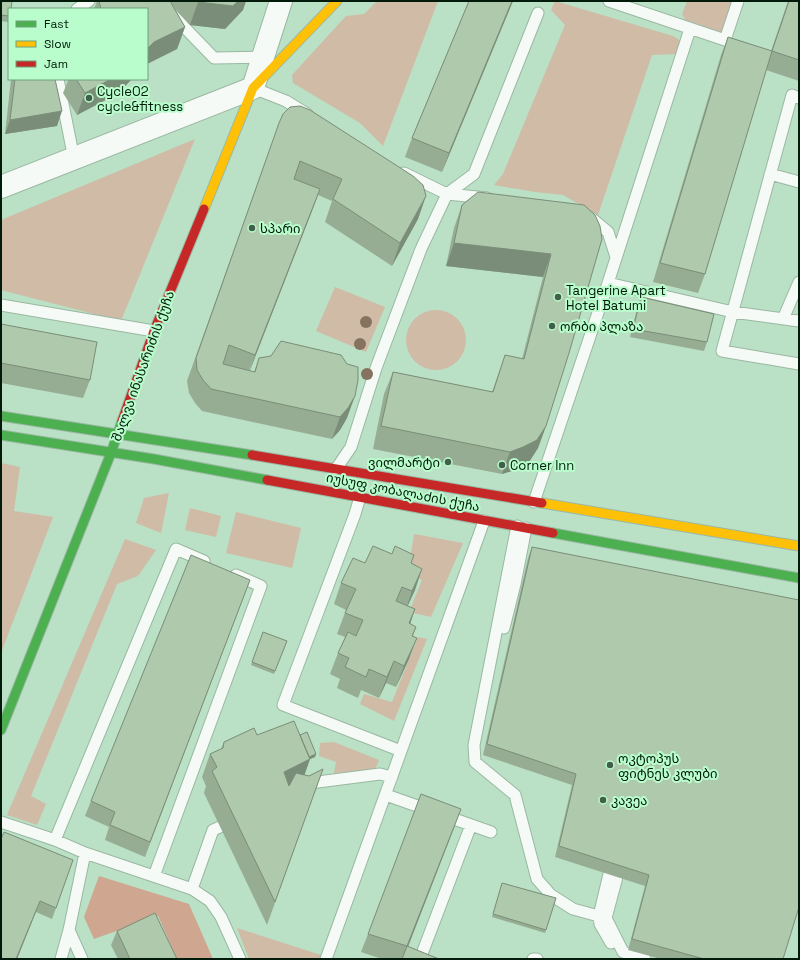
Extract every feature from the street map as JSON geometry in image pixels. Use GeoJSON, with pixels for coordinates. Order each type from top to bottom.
{"type":"FeatureCollection","features":[{"type":"Feature","properties":{"kind":"street","name":"შალვა ინასარიძის ქუჩა"},"geometry":{"type":"LineString","coordinates":[[1,730],[111,453],[154,331],[253,88],[281,1]]}},
{"type":"Feature","properties":{"kind":"street"},"geometry":{"type":"LineString","coordinates":[[1,187],[253,88],[337,1]]}},
{"type":"Feature","properties":{"kind":"street","name":"იუსუფ კობალაძის ქუჩა"},"geometry":{"type":"LineString","coordinates":[[1,416],[336,469],[799,546]]}},
{"type":"Feature","properties":{"kind":"street","name":"იუსუფ კობალაძის ქუჩა"},"geometry":{"type":"LineString","coordinates":[[1,435],[154,459],[799,578]]}},
{"type":"Feature","properties":{"kind":"lane"},"geometry":{"type":"LineString","coordinates":[[78,8],[89,1]]}},
{"type":"Feature","properties":{"kind":"lane"},"geometry":{"type":"LineString","coordinates":[[159,1],[214,58],[263,57]]}},
{"type":"Feature","properties":{"kind":"lane"},"geometry":{"type":"LineString","coordinates":[[609,1],[724,40],[738,1]]}},
{"type":"Feature","properties":{"kind":"lane"},"geometry":{"type":"LineString","coordinates":[[336,469],[350,447],[376,368],[418,256],[447,194],[474,174],[538,13]]}},
{"type":"Feature","properties":{"kind":"lane"},"geometry":{"type":"LineString","coordinates":[[534,502],[608,283],[690,29]]}},
{"type":"Feature","properties":{"kind":"lane"},"geometry":{"type":"LineString","coordinates":[[58,80],[74,158]]}},
{"type":"Feature","properties":{"kind":"lane"},"geometry":{"type":"LineString","coordinates":[[253,88],[286,101],[318,121]]}},
{"type":"Feature","properties":{"kind":"lane"},"geometry":{"type":"LineString","coordinates":[[799,98],[792,96],[722,351],[799,364]]}},
{"type":"Feature","properties":{"kind":"lane"},"geometry":{"type":"LineString","coordinates":[[393,168],[447,194],[500,199]]}},
{"type":"Feature","properties":{"kind":"lane"},"geometry":{"type":"LineString","coordinates":[[770,174],[799,182]]}},
{"type":"Feature","properties":{"kind":"lane"},"geometry":{"type":"LineString","coordinates":[[582,210],[608,232],[616,257]]}},
{"type":"Feature","properties":{"kind":"lane"},"geometry":{"type":"LineString","coordinates":[[784,319],[799,282]]}},
{"type":"Feature","properties":{"kind":"lane"},"geometry":{"type":"LineString","coordinates":[[608,283],[733,312],[799,321]]}},
{"type":"Feature","properties":{"kind":"lane"},"geometry":{"type":"LineString","coordinates":[[1,305],[154,331]]}},
{"type":"Feature","properties":{"kind":"lane"},"geometry":{"type":"LineString","coordinates":[[360,497],[355,514],[283,704],[401,751]]}},
{"type":"Feature","properties":{"kind":"lane"},"geometry":{"type":"LineString","coordinates":[[326,959],[484,520]]}},
{"type":"Feature","properties":{"kind":"lane"},"geometry":{"type":"LineString","coordinates":[[522,527],[474,745],[475,762],[515,795],[537,879],[551,895],[573,909],[603,917],[623,952],[645,959]]}},
{"type":"Feature","properties":{"kind":"lane"},"geometry":{"type":"LineString","coordinates":[[55,840],[176,549],[211,564]]}},
{"type":"Feature","properties":{"kind":"lane"},"geometry":{"type":"LineString","coordinates":[[154,876],[261,586],[225,570]]}},
{"type":"Feature","properties":{"kind":"lane"},"geometry":{"type":"LineString","coordinates":[[1,693],[13,701]]}},
{"type":"Feature","properties":{"kind":"lane"},"geometry":{"type":"LineString","coordinates":[[297,789],[310,783],[364,776],[380,774],[392,777]]}},
{"type":"Feature","properties":{"kind":"lane"},"geometry":{"type":"LineString","coordinates":[[386,795],[491,832]]}},
{"type":"Feature","properties":{"kind":"lane"},"geometry":{"type":"LineString","coordinates":[[1,822],[55,840],[85,853],[192,889],[210,901],[221,917],[240,959]]}},
{"type":"Feature","properties":{"kind":"lane"},"geometry":{"type":"LineString","coordinates":[[420,959],[471,825]]}},
{"type":"Feature","properties":{"kind":"lane"},"geometry":{"type":"LineString","coordinates":[[192,889],[213,830],[220,827]]}},
{"type":"Feature","properties":{"kind":"lane"},"geometry":{"type":"LineString","coordinates":[[61,959],[69,930],[85,853]]}},
{"type":"Feature","properties":{"kind":"lane"},"geometry":{"type":"LineString","coordinates":[[613,875],[600,924],[619,958],[622,959]]}},
{"type":"Feature","properties":{"kind":"lane"},"geometry":{"type":"LineString","coordinates":[[69,930],[82,959]]}},
{"type":"Feature","properties":{"kind":"shaded area"},"geometry":{"type":"Polygon","coordinates":[[[377,1],[438,1],[383,146],[360,123],[293,83],[292,75],[346,16],[364,14],[377,1]]]}},
{"type":"Feature","properties":{"kind":"shaded area"},"geometry":{"type":"Polygon","coordinates":[[[555,1],[673,36],[681,41],[676,54],[652,55],[598,215],[563,195],[494,185],[503,174],[565,25],[551,10],[555,1]]]}},
{"type":"Feature","properties":{"kind":"shaded area"},"geometry":{"type":"Polygon","coordinates":[[[687,1],[738,1],[725,40],[690,29],[682,14],[687,1]]]}},
{"type":"Feature","properties":{"kind":"shaded area"},"geometry":{"type":"Polygon","coordinates":[[[195,139],[121,321],[1,290],[1,220],[195,139]]]}},
{"type":"Feature","properties":{"kind":"shaded area"},"geometry":{"type":"Polygon","coordinates":[[[335,287],[385,307],[366,352],[316,331],[335,287]]]}},
{"type":"Feature","properties":{"kind":"shaded area"},"geometry":{"type":"Polygon","coordinates":[[[430,310],[442,310],[453,315],[461,323],[466,334],[464,352],[453,365],[442,370],[430,370],[419,365],[411,357],[406,346],[406,334],[411,323],[419,315],[430,310]]]}},
{"type":"Feature","properties":{"kind":"shaded area"},"geometry":{"type":"Polygon","coordinates":[[[1,463],[20,467],[14,511],[53,517],[1,653],[1,463]]]}},
{"type":"Feature","properties":{"kind":"shaded area"},"geometry":{"type":"Polygon","coordinates":[[[169,493],[161,533],[136,523],[144,498],[169,493]]]}},
{"type":"Feature","properties":{"kind":"shaded area"},"geometry":{"type":"Polygon","coordinates":[[[190,508],[221,516],[216,537],[185,530],[190,508]]]}},
{"type":"Feature","properties":{"kind":"shaded area"},"geometry":{"type":"Polygon","coordinates":[[[236,512],[301,528],[292,568],[226,553],[236,512]]]}},
{"type":"Feature","properties":{"kind":"shaded area"},"geometry":{"type":"Polygon","coordinates":[[[414,534],[463,543],[431,617],[409,612],[422,580],[408,573],[414,534]]]}},
{"type":"Feature","properties":{"kind":"shaded area"},"geometry":{"type":"Polygon","coordinates":[[[125,539],[156,550],[138,576],[117,584],[31,796],[46,804],[37,825],[7,815],[125,539]]]}},
{"type":"Feature","properties":{"kind":"shaded area"},"geometry":{"type":"Polygon","coordinates":[[[418,637],[427,639],[394,721],[360,704],[364,694],[392,702],[418,637]]]}},
{"type":"Feature","properties":{"kind":"shaded area"},"geometry":{"type":"Polygon","coordinates":[[[334,742],[379,760],[375,770],[334,773],[336,762],[319,756],[320,743],[334,742]]]}},
{"type":"Feature","properties":{"kind":"shaded area"},"geometry":{"type":"Polygon","coordinates":[[[99,876],[189,904],[213,959],[177,959],[158,916],[94,939],[84,917],[99,876]]]}},
{"type":"Feature","properties":{"kind":"shaded area"},"geometry":{"type":"Polygon","coordinates":[[[237,928],[321,955],[320,959],[249,959],[237,928]]]}},
{"type":"Feature","properties":{"kind":"building"},"geometry":{"type":"Polygon","coordinates":[[[1,1],[12,1],[11,8],[8,8],[8,16],[1,15],[1,1]]]}},
{"type":"Feature","properties":{"kind":"building"},"geometry":{"type":"Polygon","coordinates":[[[99,1],[170,1],[185,27],[154,42],[148,48],[148,8],[101,8],[99,1]]]}},
{"type":"Feature","properties":{"kind":"building"},"geometry":{"type":"Polygon","coordinates":[[[197,1],[238,1],[233,6],[197,1]]]}},
{"type":"Feature","properties":{"kind":"building"},"geometry":{"type":"Polygon","coordinates":[[[469,1],[512,1],[449,153],[412,138],[469,1]]]}},
{"type":"Feature","properties":{"kind":"building"},"geometry":{"type":"Polygon","coordinates":[[[789,1],[799,1],[799,60],[772,51],[789,1]]]}},
{"type":"Feature","properties":{"kind":"building"},"geometry":{"type":"Polygon","coordinates":[[[728,37],[772,51],[705,274],[660,263],[728,37]]]}},
{"type":"Feature","properties":{"kind":"building"},"geometry":{"type":"Polygon","coordinates":[[[15,80],[55,80],[62,111],[10,120],[15,80]]]}},
{"type":"Feature","properties":{"kind":"building"},"geometry":{"type":"Polygon","coordinates":[[[77,80],[109,80],[85,93],[77,80]]]}},
{"type":"Feature","properties":{"kind":"building"},"geometry":{"type":"Polygon","coordinates":[[[300,106],[310,110],[413,176],[423,185],[426,196],[400,243],[333,199],[342,179],[300,161],[294,179],[320,189],[255,355],[229,345],[223,364],[255,372],[259,358],[271,356],[281,341],[341,355],[347,364],[358,367],[358,380],[355,396],[348,408],[340,417],[211,389],[197,370],[196,358],[279,123],[283,114],[290,107],[300,106]]]}},
{"type":"Feature","properties":{"kind":"building","name":"ორბი პლაზა"},"geometry":{"type":"Polygon","coordinates":[[[478,192],[584,205],[595,215],[600,226],[602,239],[546,426],[537,440],[510,452],[381,426],[393,372],[493,392],[505,355],[524,359],[551,254],[454,243],[462,205],[478,192]]]}},
{"type":"Feature","properties":{"kind":"building"},"geometry":{"type":"Polygon","coordinates":[[[641,297],[714,314],[707,342],[633,329],[641,297]]]}},
{"type":"Feature","properties":{"kind":"building"},"geometry":{"type":"Polygon","coordinates":[[[1,324],[97,342],[90,380],[1,363],[1,324]]]}},
{"type":"Feature","properties":{"kind":"building"},"geometry":{"type":"Polygon","coordinates":[[[373,546],[392,554],[395,546],[414,555],[411,563],[422,569],[412,591],[402,587],[396,601],[415,609],[409,623],[416,627],[412,636],[417,638],[404,666],[394,661],[387,677],[369,669],[366,677],[345,667],[349,658],[338,653],[348,632],[356,636],[363,620],[345,613],[356,589],[341,583],[353,558],[365,563],[373,546]]]}},
{"type":"Feature","properties":{"kind":"building"},"geometry":{"type":"Polygon","coordinates":[[[532,547],[799,600],[799,907],[783,959],[704,959],[632,939],[649,875],[559,846],[576,774],[487,744],[532,547]]]}},
{"type":"Feature","properties":{"kind":"building"},"geometry":{"type":"Polygon","coordinates":[[[191,555],[250,580],[150,842],[110,825],[115,812],[91,801],[191,555]]]}},
{"type":"Feature","properties":{"kind":"building"},"geometry":{"type":"Polygon","coordinates":[[[263,632],[287,641],[275,671],[252,662],[263,632]]]}},
{"type":"Feature","properties":{"kind":"building"},"geometry":{"type":"Polygon","coordinates":[[[294,721],[310,759],[284,772],[289,786],[296,773],[309,776],[323,769],[275,902],[212,771],[217,767],[210,754],[223,748],[224,742],[254,728],[257,735],[294,721]]]}},
{"type":"Feature","properties":{"kind":"building"},"geometry":{"type":"Polygon","coordinates":[[[307,732],[316,754],[309,757],[300,735],[307,732]]]}},
{"type":"Feature","properties":{"kind":"building"},"geometry":{"type":"Polygon","coordinates":[[[421,794],[461,809],[407,946],[368,934],[421,794]]]}},
{"type":"Feature","properties":{"kind":"building"},"geometry":{"type":"Polygon","coordinates":[[[4,832],[73,860],[56,908],[40,901],[16,959],[1,959],[1,839],[4,832]]]}},
{"type":"Feature","properties":{"kind":"building"},"geometry":{"type":"Polygon","coordinates":[[[502,883],[556,898],[546,930],[493,914],[502,883]]]}},
{"type":"Feature","properties":{"kind":"building"},"geometry":{"type":"Polygon","coordinates":[[[155,913],[177,959],[130,959],[117,931],[155,913]]]}},
{"type":"Feature","properties":{"kind":"building"},"geometry":{"type":"Polygon","coordinates":[[[407,946],[439,959],[402,959],[407,946]]]}},
{"type":"Feature","properties":{"kind":"traffic: fast"},"geometry":{"type":"LineString","coordinates":[[1,416],[252,455]]}},
{"type":"Feature","properties":{"kind":"traffic: fast"},"geometry":{"type":"LineString","coordinates":[[1,730],[111,453],[122,421]]}},
{"type":"Feature","properties":{"kind":"traffic: fast"},"geometry":{"type":"LineString","coordinates":[[1,435],[154,459],[267,480]]}},
{"type":"Feature","properties":{"kind":"traffic: fast"},"geometry":{"type":"LineString","coordinates":[[553,533],[799,578]]}},
{"type":"Feature","properties":{"kind":"traffic: slow"},"geometry":{"type":"LineString","coordinates":[[204,209],[253,88],[337,1]]}},
{"type":"Feature","properties":{"kind":"traffic: slow"},"geometry":{"type":"LineString","coordinates":[[542,503],[799,546]]}},
{"type":"Feature","properties":{"kind":"traffic: jam"},"geometry":{"type":"LineString","coordinates":[[122,421],[154,331],[204,209]]}},
{"type":"Feature","properties":{"kind":"traffic: jam"},"geometry":{"type":"LineString","coordinates":[[252,455],[542,503]]}},
{"type":"Feature","properties":{"kind":"traffic: jam"},"geometry":{"type":"LineString","coordinates":[[267,480],[553,533]]}},
{"type":"Feature","properties":{"kind":"place","name":"CycleO2 cycle&fitness"},"geometry":{"type":"Point","coordinates":[89,98]}},
{"type":"Feature","properties":{"kind":"place","name":"სპარი"},"geometry":{"type":"Point","coordinates":[252,228]}},
{"type":"Feature","properties":{"kind":"place","name":"Tangerine Apart Hotel Batumi"},"geometry":{"type":"Point","coordinates":[558,297]}},
{"type":"Feature","properties":{"kind":"place","name":"ორბი პლაზა"},"geometry":{"type":"Point","coordinates":[552,326]}},
{"type":"Feature","properties":{"kind":"place","name":"ვილმარტი"},"geometry":{"type":"Point","coordinates":[448,462]}},
{"type":"Feature","properties":{"kind":"place","name":"Corner Inn"},"geometry":{"type":"Point","coordinates":[502,465]}},
{"type":"Feature","properties":{"kind":"place","name":"ოკტოპუს ფიტნეს კლუბი"},"geometry":{"type":"Point","coordinates":[610,765]}},
{"type":"Feature","properties":{"kind":"place","name":"კავეა"},"geometry":{"type":"Point","coordinates":[603,800]}}]}
